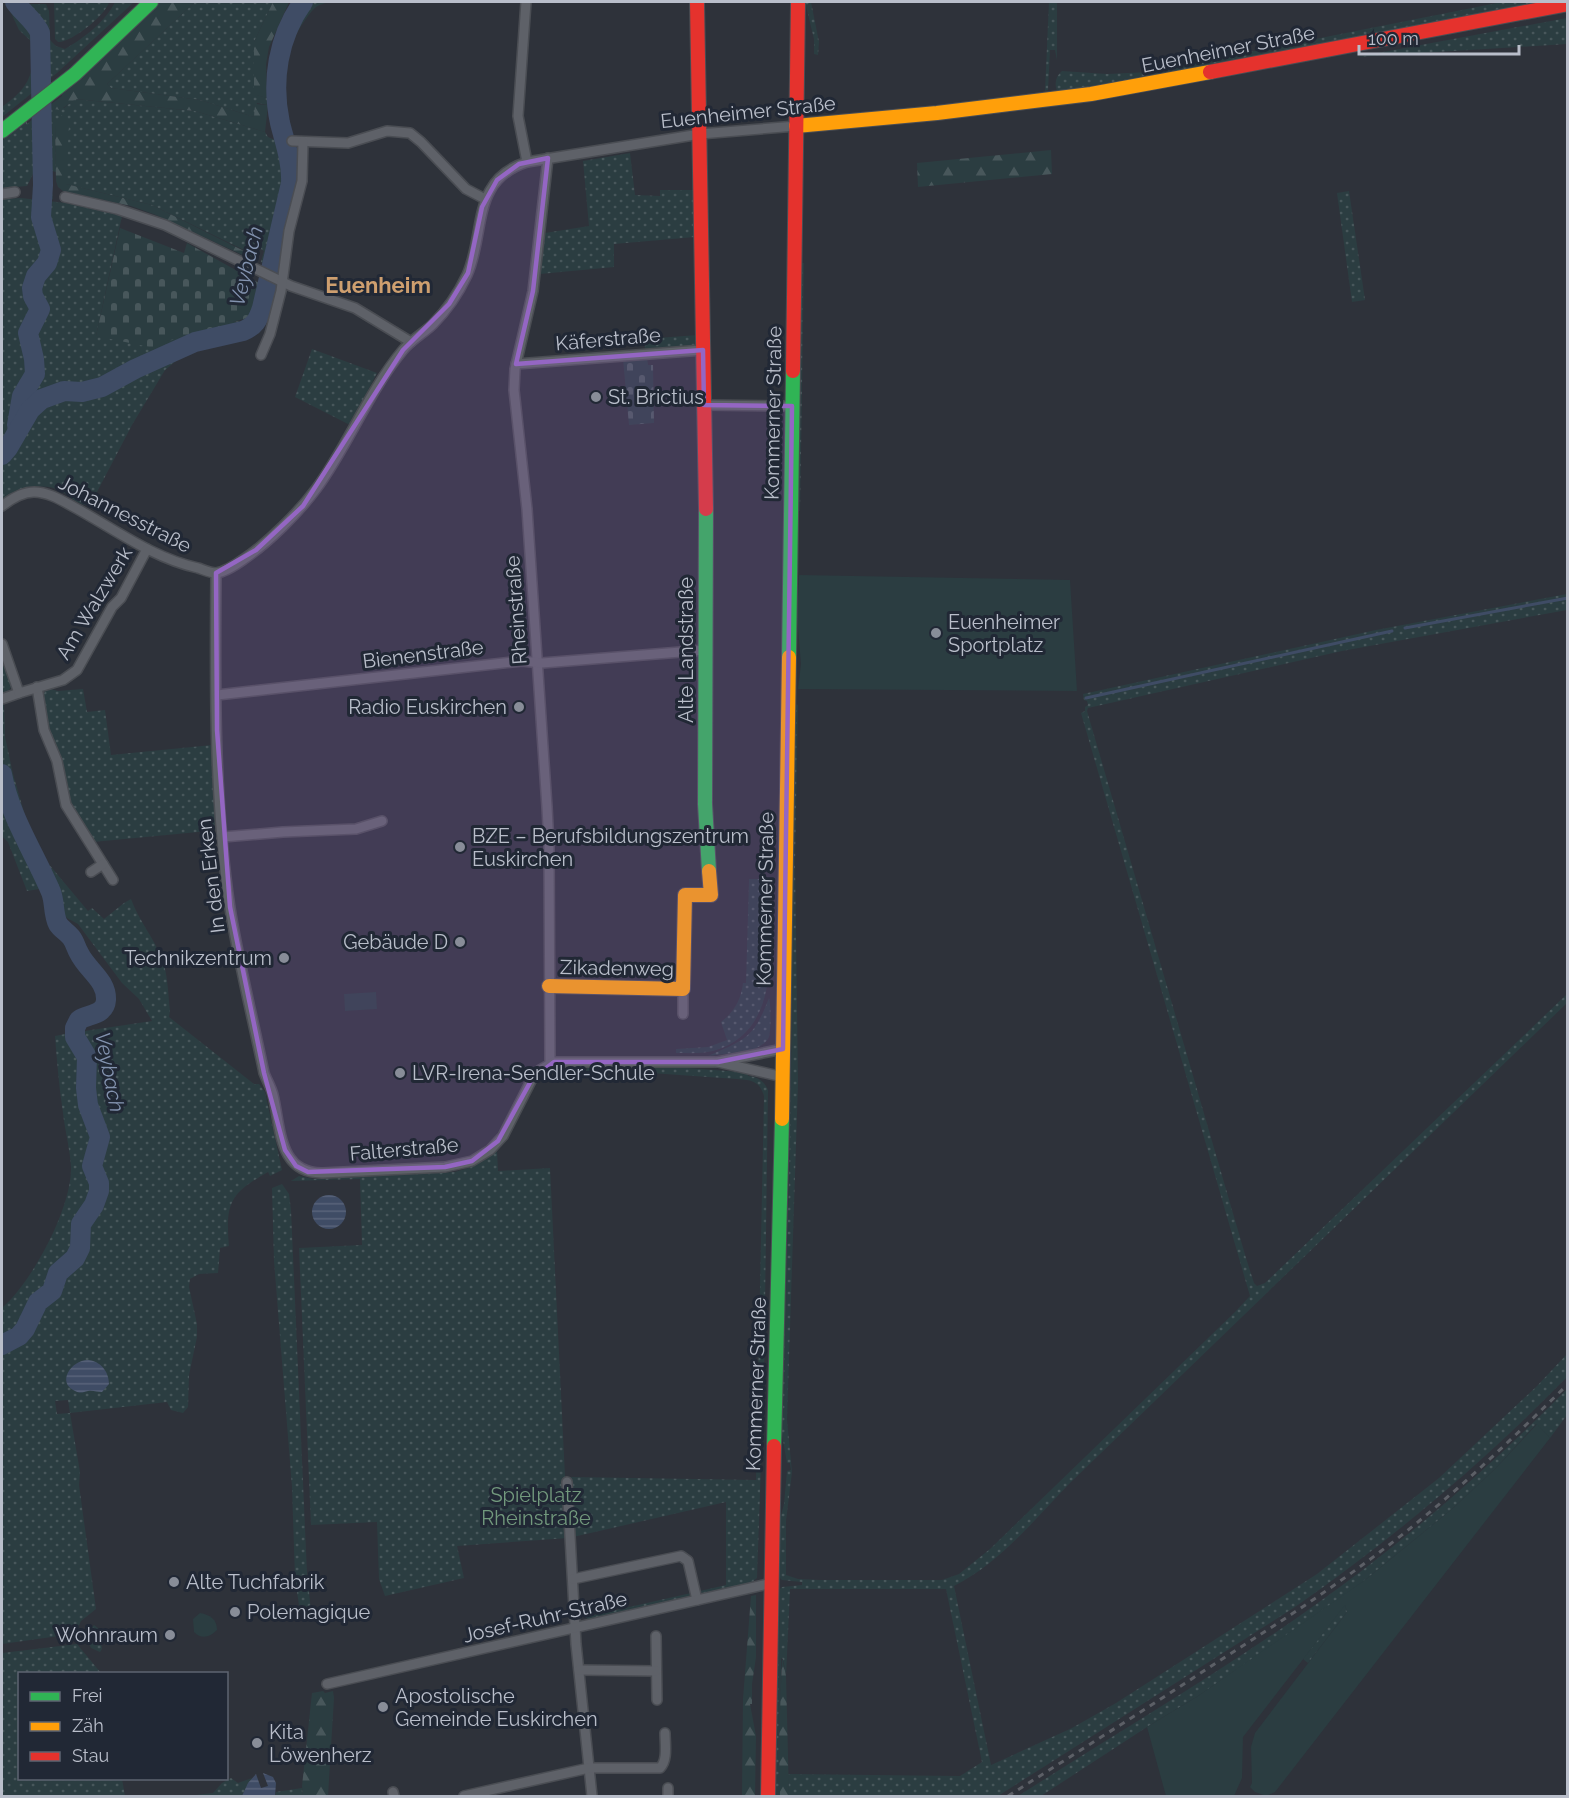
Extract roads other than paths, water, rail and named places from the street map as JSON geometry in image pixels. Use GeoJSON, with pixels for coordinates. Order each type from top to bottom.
{"type":"FeatureCollection","features":[{"type":"Feature","properties":{"kind":"main road"},"geometry":{"type":"LineString","coordinates":[[2,131],[60,87],[151,2]]}},
{"type":"Feature","properties":{"kind":"main road","name":"Alte Landstraße"},"geometry":{"type":"LineString","coordinates":[[697,2],[706,494],[705,804],[711,895]]}},
{"type":"Feature","properties":{"kind":"main road","name":"Kommerner Straße"},"geometry":{"type":"LineString","coordinates":[[768,1797],[783,1077],[798,2]]}},
{"type":"Feature","properties":{"kind":"main road","name":"Euenheimer Straße"},"geometry":{"type":"LineString","coordinates":[[796,126],[937,113],[1091,94],[1568,4]]}},
{"type":"Feature","properties":{"kind":"main road","name":"Zikadenweg"},"geometry":{"type":"LineString","coordinates":[[549,986],[683,989],[685,895],[711,895]]}},
{"type":"Feature","properties":{"kind":"street"},"geometry":{"type":"LineString","coordinates":[[526,2],[518,116],[527,162]]}},
{"type":"Feature","properties":{"kind":"street","name":"Euenheimer Straße"},"geometry":{"type":"LineString","coordinates":[[411,342],[441,315],[464,282],[471,262],[485,199],[497,180],[512,168],[548,158],[700,134],[796,126]]}},
{"type":"Feature","properties":{"kind":"street"},"geometry":{"type":"LineString","coordinates":[[292,141],[348,143],[387,131],[410,133],[466,189],[485,199]]}},
{"type":"Feature","properties":{"kind":"street"},"geometry":{"type":"LineString","coordinates":[[261,355],[275,316],[289,231],[302,181],[303,142]]}},
{"type":"Feature","properties":{"kind":"street","name":"Rheinstraße"},"geometry":{"type":"LineString","coordinates":[[548,158],[533,291],[516,364],[514,402],[527,509],[549,845],[550,1064]]}},
{"type":"Feature","properties":{"kind":"street"},"geometry":{"type":"LineString","coordinates":[[2,194],[15,192]]}},
{"type":"Feature","properties":{"kind":"street"},"geometry":{"type":"LineString","coordinates":[[65,197],[117,209],[165,225],[262,272],[355,308],[411,342],[387,373],[317,489],[303,506],[256,550],[226,570],[216,573]]}},
{"type":"Feature","properties":{"kind":"street","name":"Käferstraße"},"geometry":{"type":"LineString","coordinates":[[516,364],[703,350]]}},
{"type":"Feature","properties":{"kind":"street"},"geometry":{"type":"LineString","coordinates":[[704,405],[792,406]]}},
{"type":"Feature","properties":{"kind":"street","name":"Johannesstraße"},"geometry":{"type":"LineString","coordinates":[[2,506],[12,498],[28,492],[44,493],[147,549],[186,566],[216,573]]}},
{"type":"Feature","properties":{"kind":"street","name":"Am Walzwerk"},"geometry":{"type":"LineString","coordinates":[[2,699],[63,680],[77,670],[147,549]]}},
{"type":"Feature","properties":{"kind":"street","name":"In den Erken"},"geometry":{"type":"LineString","coordinates":[[216,573],[217,695],[223,837],[230,907],[264,1073],[273,1092],[287,1154],[296,1166]]}},
{"type":"Feature","properties":{"kind":"street"},"geometry":{"type":"LineString","coordinates":[[2,644],[19,693]]}},
{"type":"Feature","properties":{"kind":"street","name":"Bienenstraße"},"geometry":{"type":"LineString","coordinates":[[217,695],[512,662],[537,663],[706,650]]}},
{"type":"Feature","properties":{"kind":"street"},"geometry":{"type":"LineString","coordinates":[[37,687],[44,730],[57,761],[66,805],[113,880]]}},
{"type":"Feature","properties":{"kind":"street"},"geometry":{"type":"LineString","coordinates":[[223,837],[356,829],[382,821]]}},
{"type":"Feature","properties":{"kind":"street"},"geometry":{"type":"LineString","coordinates":[[91,872],[103,864]]}},
{"type":"Feature","properties":{"kind":"street","name":"Zikadenweg"},"geometry":{"type":"LineString","coordinates":[[683,989],[683,1014]]}},
{"type":"Feature","properties":{"kind":"street"},"geometry":{"type":"LineString","coordinates":[[550,1064],[566,1061],[718,1062],[783,1048]]}},
{"type":"Feature","properties":{"kind":"street"},"geometry":{"type":"LineString","coordinates":[[718,1062],[783,1077]]}},
{"type":"Feature","properties":{"kind":"street","name":"Falterstraße"},"geometry":{"type":"LineString","coordinates":[[296,1166],[308,1172],[323,1173],[445,1167],[472,1161],[490,1150],[498,1141],[532,1079],[550,1064]]}},
{"type":"Feature","properties":{"kind":"street"},"geometry":{"type":"LineString","coordinates":[[567,1482],[575,1629],[592,1797]]}},
{"type":"Feature","properties":{"kind":"street"},"geometry":{"type":"LineString","coordinates":[[573,1579],[681,1556],[687,1561],[697,1600]]}},
{"type":"Feature","properties":{"kind":"street","name":"Josef-Ruhr-Straße"},"geometry":{"type":"LineString","coordinates":[[327,1684],[772,1583]]}},
{"type":"Feature","properties":{"kind":"street"},"geometry":{"type":"LineString","coordinates":[[656,1636],[657,1700]]}},
{"type":"Feature","properties":{"kind":"street"},"geometry":{"type":"LineString","coordinates":[[579,1670],[656,1671]]}},
{"type":"Feature","properties":{"kind":"street"},"geometry":{"type":"LineString","coordinates":[[464,1797],[589,1768],[660,1768],[665,1760],[665,1733]]}},
{"type":"Feature","properties":{"kind":"water"},"geometry":{"type":"Polygon","coordinates":[[[329,1195],[341,1200],[346,1212],[341,1224],[329,1229],[317,1224],[312,1212],[317,1200],[329,1195]]]}},
{"type":"Feature","properties":{"kind":"water"},"geometry":{"type":"Polygon","coordinates":[[[88,1360],[100,1365],[106,1371],[109,1384],[102,1392],[75,1391],[67,1383],[66,1378],[71,1368],[88,1360]]]}},
{"type":"Feature","properties":{"kind":"water"},"geometry":{"type":"Polygon","coordinates":[[[263,1773],[273,1777],[276,1783],[275,1796],[242,1796],[248,1783],[256,1774],[261,1788],[268,1786],[263,1773]]]}},
{"type":"Feature","properties":{"kind":"waterway"},"geometry":{"type":"LineString","coordinates":[[15,2],[40,33],[43,185],[41,217],[51,250],[47,263],[36,276],[32,288],[33,296],[40,309],[28,333],[35,374],[22,396],[17,425]]}},
{"type":"Feature","properties":{"kind":"waterway","name":"Veybach"},"geometry":{"type":"LineString","coordinates":[[2,455],[30,410],[42,399],[64,391],[82,392],[102,387],[135,369],[195,342],[243,331],[256,322],[262,308],[291,183],[289,160],[277,107],[279,60],[288,30],[303,2]]}},
{"type":"Feature","properties":{"kind":"waterway"},"geometry":{"type":"LineString","coordinates":[[1405,628],[1568,598]]}},
{"type":"Feature","properties":{"kind":"waterway"},"geometry":{"type":"LineString","coordinates":[[1086,698],[1392,631]]}},
{"type":"Feature","properties":{"kind":"waterway","name":"Veybach"},"geometry":{"type":"LineString","coordinates":[[2,774],[17,820],[51,892],[58,924],[71,937],[82,959],[100,981],[106,1000],[103,1009],[79,1020],[75,1028],[75,1037],[87,1057],[88,1105],[100,1137],[92,1166],[99,1183],[99,1191],[94,1205],[81,1224],[80,1248],[75,1258],[58,1273],[52,1291],[38,1302],[25,1329],[19,1336],[2,1345]]}},
{"type":"Feature","properties":{"kind":"railway"},"geometry":{"type":"LineString","coordinates":[[1008,1796],[1266,1631],[1358,1568],[1446,1498],[1568,1384]]}},
{"type":"Feature","properties":{"kind":"place","name":"St. Brictius"},"geometry":{"type":"Point","coordinates":[596,397]}},
{"type":"Feature","properties":{"kind":"place","name":"Euenheimer Sportplatz"},"geometry":{"type":"Point","coordinates":[936,633]}},
{"type":"Feature","properties":{"kind":"place","name":"Radio Euskirchen"},"geometry":{"type":"Point","coordinates":[519,707]}},
{"type":"Feature","properties":{"kind":"place","name":"BZE – Berufsbildungszentrum Euskirchen"},"geometry":{"type":"Point","coordinates":[460,847]}},
{"type":"Feature","properties":{"kind":"place","name":"Gebäude D"},"geometry":{"type":"Point","coordinates":[460,942]}},
{"type":"Feature","properties":{"kind":"place","name":"Technikzentrum"},"geometry":{"type":"Point","coordinates":[284,958]}},
{"type":"Feature","properties":{"kind":"place","name":"LVR-Irena-Sendler-Schule"},"geometry":{"type":"Point","coordinates":[400,1073]}},
{"type":"Feature","properties":{"kind":"place","name":"Alte Tuchfabrik"},"geometry":{"type":"Point","coordinates":[174,1582]}},
{"type":"Feature","properties":{"kind":"place","name":"Polemagique"},"geometry":{"type":"Point","coordinates":[235,1612]}},
{"type":"Feature","properties":{"kind":"place","name":"Wohnraum"},"geometry":{"type":"Point","coordinates":[170,1635]}},
{"type":"Feature","properties":{"kind":"place","name":"Apostolische Gemeinde Euskirchen"},"geometry":{"type":"Point","coordinates":[383,1707]}},
{"type":"Feature","properties":{"kind":"place","name":"Kita Löwenherz"},"geometry":{"type":"Point","coordinates":[257,1743]}},
{"type":"Feature","properties":{"kind":"district","name":"Euenheim"},"geometry":{"type":"Point","coordinates":[378,285]}},
{"type":"Feature","properties":{"kind":"park label","name":"Spielplatz Rheinstraße"},"geometry":{"type":"Point","coordinates":[536,1506]}}]}
